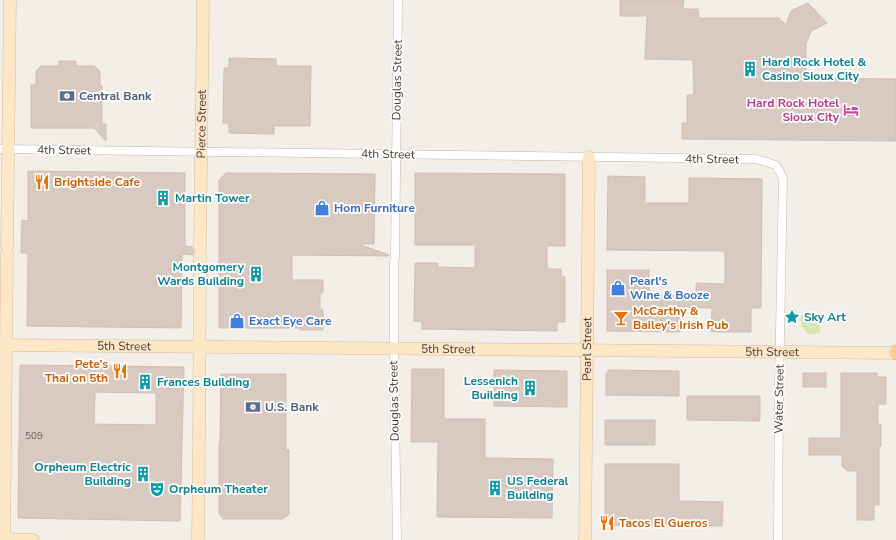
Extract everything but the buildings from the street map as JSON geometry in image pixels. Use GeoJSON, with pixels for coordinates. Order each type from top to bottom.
{"type":"FeatureCollection","features":[{"type":"Feature","properties":{"kind":"main road"},"geometry":{"type":"LineString","coordinates":[[4,540],[3,345],[7,249],[4,149],[10,0]]}},
{"type":"Feature","properties":{"kind":"main road","name":"Pierce Street"},"geometry":{"type":"LineString","coordinates":[[198,540],[203,0]]}},
{"type":"Feature","properties":{"kind":"main road","name":"Pearl Street"},"geometry":{"type":"LineString","coordinates":[[585,540],[589,157]]}},
{"type":"Feature","properties":{"kind":"main road","name":"5th Street"},"geometry":{"type":"LineString","coordinates":[[3,345],[896,353]]}},
{"type":"Feature","properties":{"kind":"main road"},"geometry":{"type":"LineString","coordinates":[[0,540],[33,540]]}},
{"type":"Feature","properties":{"kind":"street","name":"Douglas Street"},"geometry":{"type":"LineString","coordinates":[[397,540],[394,259],[398,0]]}},
{"type":"Feature","properties":{"kind":"street","name":"4th Street"},"geometry":{"type":"LineString","coordinates":[[4,149],[756,159],[776,165]]}},
{"type":"Feature","properties":{"kind":"street","name":"Water Street"},"geometry":{"type":"LineString","coordinates":[[776,165],[783,178],[779,351],[778,540]]}},
{"type":"Feature","properties":{"kind":"green space"},"geometry":{"type":"Polygon","coordinates":[[[805,314],[811,315],[820,324],[820,333],[809,335],[805,331],[802,327],[801,316],[805,314]]]}},
{"type":"Feature","properties":{"kind":"place","name":"Hard Rock Hotel & Casino Sioux City"},"geometry":{"type":"Point","coordinates":[750,69]}},
{"type":"Feature","properties":{"kind":"place","name":"Central Bank"},"geometry":{"type":"Point","coordinates":[67,96]}},
{"type":"Feature","properties":{"kind":"place","name":"Hard Rock Hotel Sioux City"},"geometry":{"type":"Point","coordinates":[851,110]}},
{"type":"Feature","properties":{"kind":"place","name":"Brightside Cafe"},"geometry":{"type":"Point","coordinates":[42,182]}},
{"type":"Feature","properties":{"kind":"place","name":"Martin Tower"},"geometry":{"type":"Point","coordinates":[163,198]}},
{"type":"Feature","properties":{"kind":"place","name":"Hom Furniture"},"geometry":{"type":"Point","coordinates":[322,208]}},
{"type":"Feature","properties":{"kind":"place","name":"Montgomery Wards Building"},"geometry":{"type":"Point","coordinates":[256,274]}},
{"type":"Feature","properties":{"kind":"place","name":"Pearl's Wine & Booze"},"geometry":{"type":"Point","coordinates":[618,288]}},
{"type":"Feature","properties":{"kind":"place","name":"Sky Art"},"geometry":{"type":"Point","coordinates":[792,317]}},
{"type":"Feature","properties":{"kind":"place","name":"McCarthy & Bailey's Irish Pub"},"geometry":{"type":"Point","coordinates":[621,318]}},
{"type":"Feature","properties":{"kind":"place","name":"Exact Eye Care"},"geometry":{"type":"Point","coordinates":[237,321]}},
{"type":"Feature","properties":{"kind":"place","name":"Pete’s Thai on 5th"},"geometry":{"type":"Point","coordinates":[120,371]}},
{"type":"Feature","properties":{"kind":"place","name":"Frances Building"},"geometry":{"type":"Point","coordinates":[145,382]}},
{"type":"Feature","properties":{"kind":"place","name":"Lessenich Building"},"geometry":{"type":"Point","coordinates":[530,388]}},
{"type":"Feature","properties":{"kind":"place","name":"U.S. Bank"},"geometry":{"type":"Point","coordinates":[253,407]}},
{"type":"Feature","properties":{"kind":"place","name":"Orpheum Electric Building"},"geometry":{"type":"Point","coordinates":[143,474]}},
{"type":"Feature","properties":{"kind":"place","name":"US Federal Building"},"geometry":{"type":"Point","coordinates":[495,488]}},
{"type":"Feature","properties":{"kind":"place","name":"Orpheum Theater"},"geometry":{"type":"Point","coordinates":[157,489]}},
{"type":"Feature","properties":{"kind":"place","name":"Tacos El Gueros"},"geometry":{"type":"Point","coordinates":[607,523]}}]}
